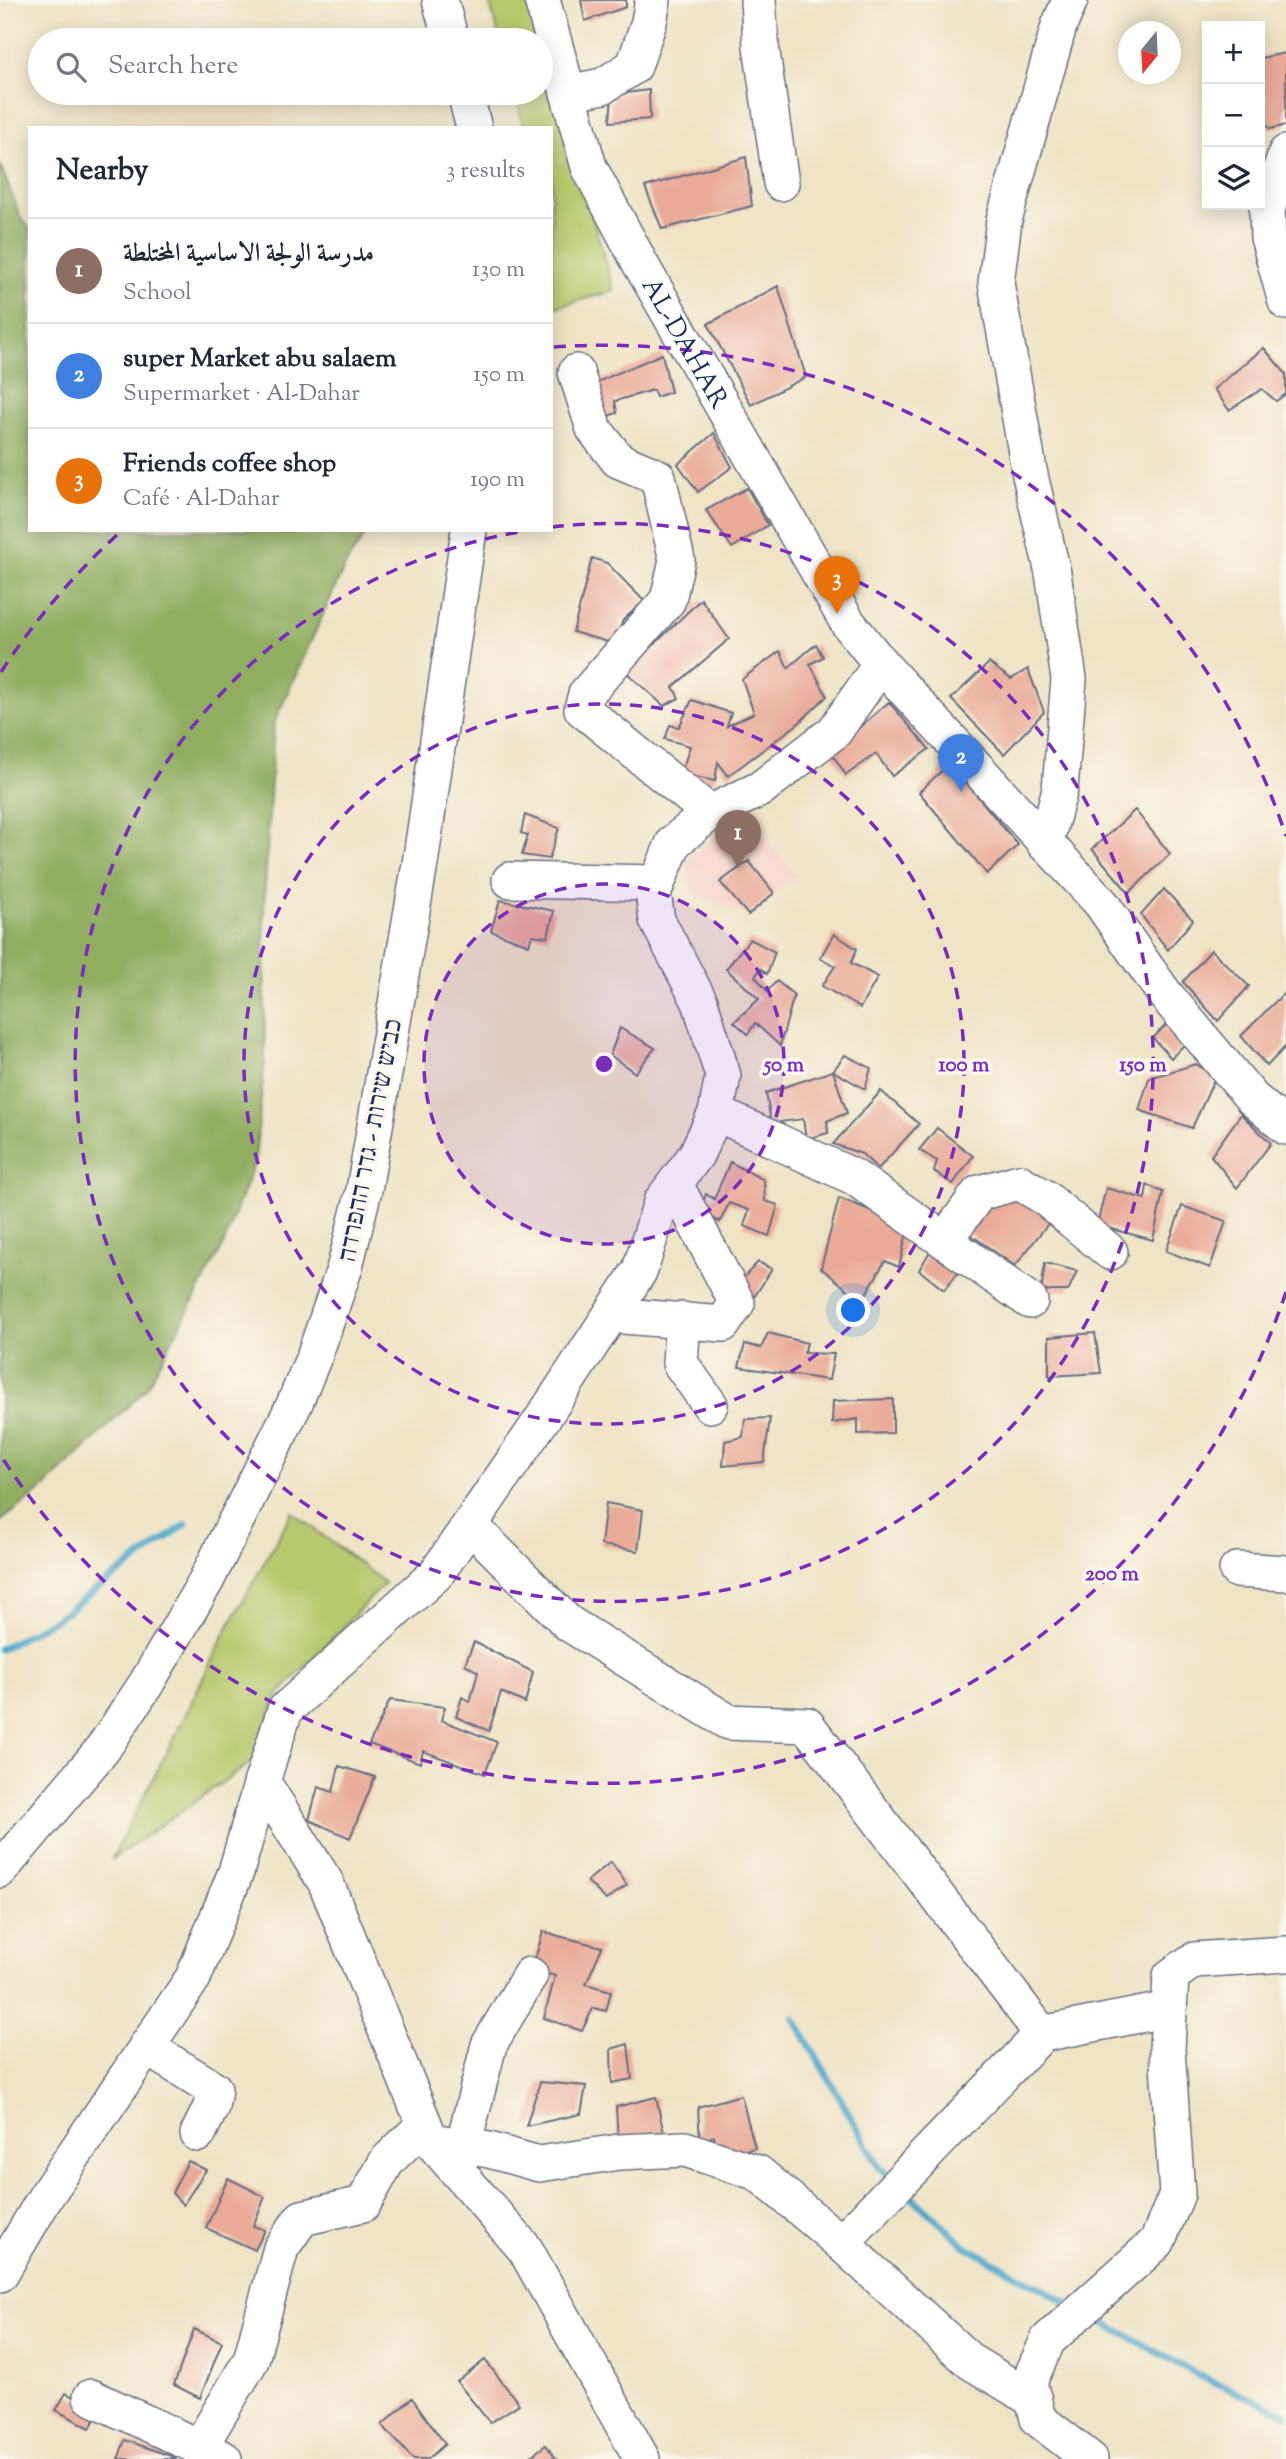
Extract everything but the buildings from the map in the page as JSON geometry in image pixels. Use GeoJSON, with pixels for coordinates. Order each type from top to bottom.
{"type":"FeatureCollection","features":[{"type":"Feature","properties":{"kind":"street"},"geometry":{"type":"LineString","coordinates":[[440,0],[448,28]]}},
{"type":"Feature","properties":{"kind":"street","name":"AL-DAHAR"},"geometry":{"type":"LineString","coordinates":[[542,0],[550,28]]}},
{"type":"Feature","properties":{"kind":"street"},"geometry":{"type":"LineString","coordinates":[[568,93],[603,86],[634,66],[649,22],[653,0]]}},
{"type":"Feature","properties":{"kind":"street"},"geometry":{"type":"LineString","coordinates":[[758,0],[761,46],[781,183]]}},
{"type":"Feature","properties":{"kind":"street"},"geometry":{"type":"LineString","coordinates":[[1045,844],[1060,789],[1069,679],[1054,573],[1030,475],[996,282],[1004,220],[1059,26],[1070,0]]}},
{"type":"Feature","properties":{"kind":"street","name":"AL-DAHAR"},"geometry":{"type":"LineString","coordinates":[[553,39],[589,167],[640,265],[848,623],[881,664],[1101,903],[1164,993],[1252,1098],[1286,1127]]}},
{"type":"Feature","properties":{"kind":"street"},"geometry":{"type":"LineString","coordinates":[[468,105],[473,126]]}},
{"type":"Feature","properties":{"kind":"street"},"geometry":{"type":"LineString","coordinates":[[1286,153],[1267,210],[1268,237],[1286,302]]}},
{"type":"Feature","properties":{"kind":"street"},"geometry":{"type":"LineString","coordinates":[[576,372],[594,429],[618,460],[658,477],[677,560],[668,600],[586,694],[582,709],[710,813]]}},
{"type":"Feature","properties":{"kind":"street","name":"כביש שירות - גדר ההפרדה"},"geometry":{"type":"LineString","coordinates":[[0,1870],[102,1750],[146,1684],[206,1581],[294,1405],[315,1354],[344,1270],[364,1190],[420,864],[469,532]]}},
{"type":"Feature","properties":{"kind":"street"},"geometry":{"type":"LineString","coordinates":[[0,2274],[46,2196],[192,1978],[236,1872],[285,1710],[436,1574],[640,1270],[661,1202],[696,1155],[716,1113],[723,1076],[700,1002],[657,920],[653,893],[674,842],[710,813],[760,789],[834,732],[881,664]]}},
{"type":"Feature","properties":{"kind":"street"},"geometry":{"type":"LineString","coordinates":[[510,880],[657,883]]}},
{"type":"Feature","properties":{"kind":"street"},"geometry":{"type":"LineString","coordinates":[[716,1113],[854,1177],[1030,1301]]}},
{"type":"Feature","properties":{"kind":"street"},"geometry":{"type":"LineString","coordinates":[[944,1240],[979,1193],[1018,1182],[1044,1197],[1110,1252]]}},
{"type":"Feature","properties":{"kind":"street"},"geometry":{"type":"LineString","coordinates":[[611,1315],[723,1324],[737,1303],[675,1184]]}},
{"type":"Feature","properties":{"kind":"street"},"geometry":{"type":"LineString","coordinates":[[683,1321],[680,1363],[709,1405]]}},
{"type":"Feature","properties":{"kind":"street"},"geometry":{"type":"LineString","coordinates":[[470,1525],[568,1623],[728,1722],[807,1725],[1042,2034]]}},
{"type":"Feature","properties":{"kind":"street"},"geometry":{"type":"LineString","coordinates":[[1237,1570],[1286,1573]]}},
{"type":"Feature","properties":{"kind":"street"},"geometry":{"type":"LineString","coordinates":[[262,1781],[326,1883],[440,2137],[525,2249],[642,2459]]}},
{"type":"Feature","properties":{"kind":"street"},"geometry":{"type":"LineString","coordinates":[[1090,2459],[1038,2419],[1029,2382],[1048,2340],[1157,2242],[1177,2194],[1167,2049],[1171,1976],[1194,1960],[1286,1954]]}},
{"type":"Feature","properties":{"kind":"street"},"geometry":{"type":"LineString","coordinates":[[91,2397],[212,2454],[251,2360],[281,2248],[302,2218],[363,2204],[387,2161],[440,2137],[530,1975]]}},
{"type":"Feature","properties":{"kind":"street"},"geometry":{"type":"LineString","coordinates":[[841,2243],[1042,2034],[1169,2009]]}},
{"type":"Feature","properties":{"kind":"street"},"geometry":{"type":"LineString","coordinates":[[146,2047],[214,2089],[212,2107],[198,2134]]}},
{"type":"Feature","properties":{"kind":"street"},"geometry":{"type":"LineString","coordinates":[[440,2137],[539,2164],[620,2152],[685,2149],[758,2173],[841,2243],[971,2362],[1034,2400]]}},
{"type":"Feature","properties":{"kind":"shaded area"},"geometry":{"type":"Polygon","coordinates":[[[745,813],[796,875],[748,915],[692,893],[684,861],[745,813]]]}},
{"type":"Feature","properties":{"kind":"green space"},"geometry":{"type":"Polygon","coordinates":[[[489,0],[530,0],[538,28],[497,28],[489,0]]]}},
{"type":"Feature","properties":{"kind":"green space"},"geometry":{"type":"Polygon","coordinates":[[[553,80],[614,291],[553,308],[553,126],[523,126],[518,105],[553,105],[553,80]]]}},
{"type":"Feature","properties":{"kind":"green space"},"geometry":{"type":"Polygon","coordinates":[[[0,164],[20,216],[28,226],[28,532],[367,532],[345,566],[274,723],[264,907],[265,1060],[255,1160],[223,1246],[146,1389],[46,1486],[0,1522],[0,164]]]}},
{"type":"Feature","properties":{"kind":"green space"},"geometry":{"type":"Polygon","coordinates":[[[292,1512],[385,1583],[277,1696],[253,1761],[111,1860],[223,1637],[292,1512]]]}},
{"type":"Feature","properties":{"kind":"waterway"},"geometry":{"type":"LineString","coordinates":[[0,1649],[56,1619],[186,1524]]}},
{"type":"Feature","properties":{"kind":"waterway"},"geometry":{"type":"LineString","coordinates":[[794,2018],[880,2168],[891,2178]]}},
{"type":"Feature","properties":{"kind":"waterway"},"geometry":{"type":"LineString","coordinates":[[905,2191],[965,2246],[1073,2306]]}},
{"type":"Feature","properties":{"kind":"waterway"},"geometry":{"type":"LineString","coordinates":[[1090,2315],[1200,2376],[1286,2414]]}},
{"type":"Feature","properties":{"kind":"place","name":"Friends coffee shop"},"geometry":{"type":"Point","coordinates":[837,614]}},
{"type":"Feature","properties":{"kind":"place","name":"super Market abu salaem"},"geometry":{"type":"Point","coordinates":[961,792]}},
{"type":"Feature","properties":{"kind":"place","name":"مدرسة الولجة الاساسية المختلطة"},"geometry":{"type":"Point","coordinates":[738,868]}}]}
